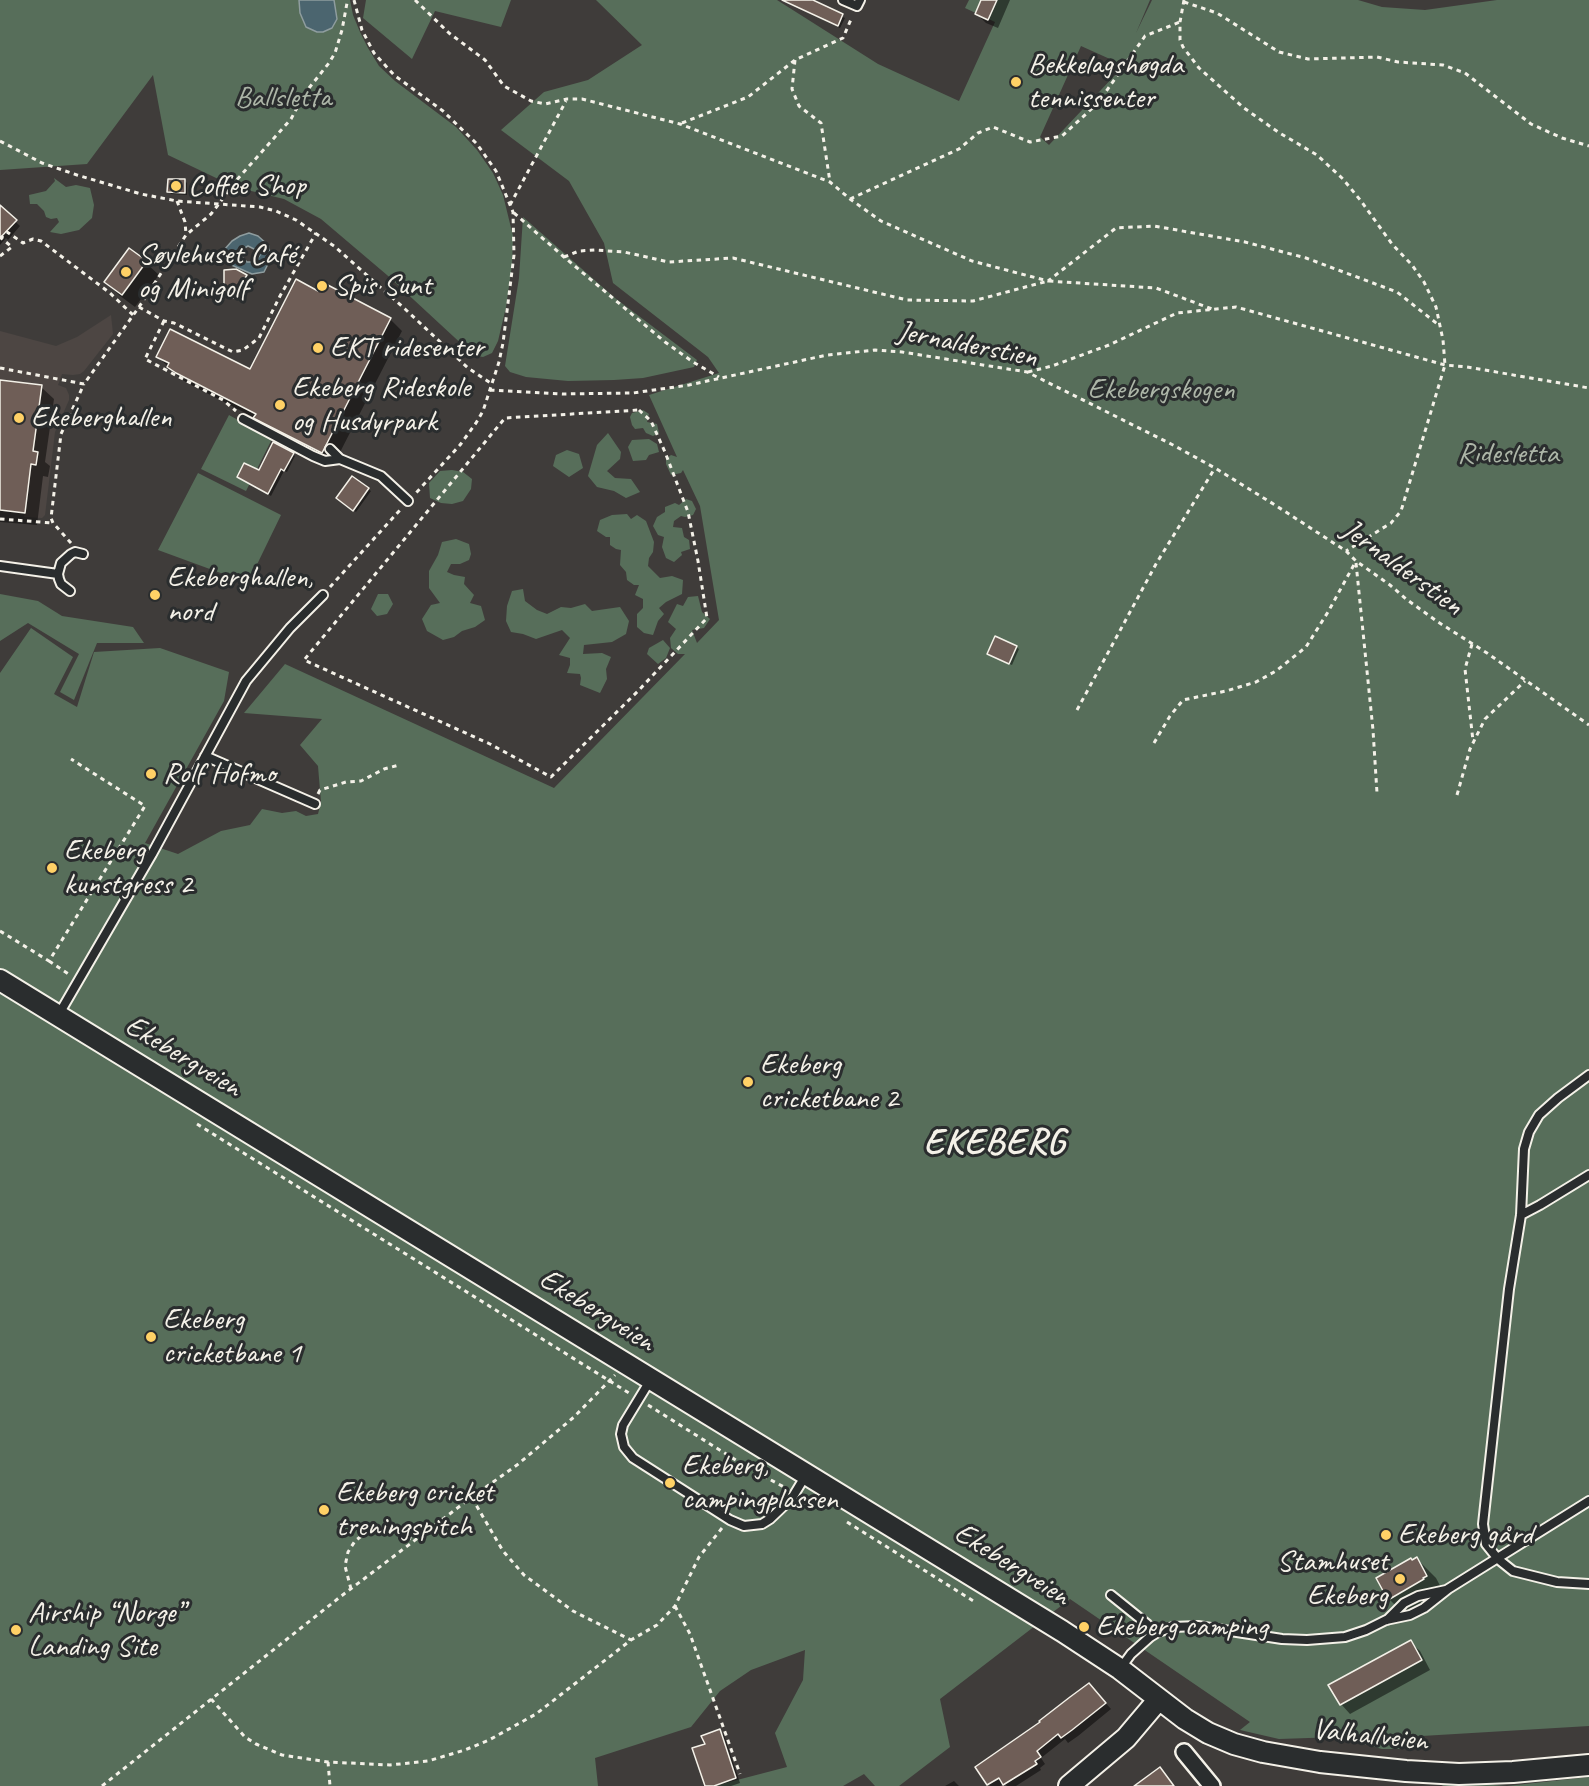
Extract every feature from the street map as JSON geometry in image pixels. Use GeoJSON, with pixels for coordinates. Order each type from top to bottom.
{"type":"FeatureCollection","features":[{"type":"Feature","properties":{"kind":"street","name":"Ekebergveien"},"geometry":{"type":"LineString","coordinates":[[0,980],[1062,1631],[1120,1669],[1159,1699]]}},
{"type":"Feature","properties":{"kind":"street","name":"Valhallveien"},"geometry":{"type":"LineString","coordinates":[[1159,1699],[1194,1725],[1220,1739],[1249,1749],[1320,1762],[1459,1774],[1589,1765]]}},
{"type":"Feature","properties":{"kind":"street"},"geometry":{"type":"LineString","coordinates":[[1069,1786],[1126,1738],[1159,1699]]}},
{"type":"Feature","properties":{"kind":"street"},"geometry":{"type":"LineString","coordinates":[[1184,1752],[1212,1786]]}},
{"type":"Feature","properties":{"kind":"lane"},"geometry":{"type":"LineString","coordinates":[[843,0],[859,3]]}},
{"type":"Feature","properties":{"kind":"lane"},"geometry":{"type":"LineString","coordinates":[[243,419],[313,456],[326,461],[340,459]]}},
{"type":"Feature","properties":{"kind":"lane"},"geometry":{"type":"LineString","coordinates":[[330,449],[340,459],[381,476],[408,501]]}},
{"type":"Feature","properties":{"kind":"lane"},"geometry":{"type":"LineString","coordinates":[[70,591],[61,584],[58,574],[65,558],[79,553]]}},
{"type":"Feature","properties":{"kind":"lane"},"geometry":{"type":"LineString","coordinates":[[0,566],[58,574]]}},
{"type":"Feature","properties":{"kind":"lane"},"geometry":{"type":"LineString","coordinates":[[58,1016],[152,854],[246,681],[290,628],[323,595]]}},
{"type":"Feature","properties":{"kind":"lane"},"geometry":{"type":"LineString","coordinates":[[205,756],[315,804]]}},
{"type":"Feature","properties":{"kind":"lane"},"geometry":{"type":"LineString","coordinates":[[1589,1075],[1539,1114],[1529,1132],[1524,1149],[1521,1215],[1508,1300],[1483,1524],[1486,1544],[1498,1559],[1513,1571],[1557,1582],[1589,1584]]}},
{"type":"Feature","properties":{"kind":"lane"},"geometry":{"type":"LineString","coordinates":[[1521,1215],[1589,1175]]}},
{"type":"Feature","properties":{"kind":"lane"},"geometry":{"type":"LineString","coordinates":[[651,1379],[622,1425],[622,1441],[627,1453],[730,1520],[744,1526],[762,1524],[770,1519],[795,1493],[807,1474]]}},
{"type":"Feature","properties":{"kind":"lane"},"geometry":{"type":"LineString","coordinates":[[1120,1669],[1139,1646],[1154,1634],[1173,1627],[1198,1626],[1282,1639],[1307,1640],[1345,1636],[1366,1630],[1386,1620],[1410,1615],[1589,1501]]}},
{"type":"Feature","properties":{"kind":"lane"},"geometry":{"type":"LineString","coordinates":[[1386,1620],[1404,1604],[1418,1596],[1448,1589]]}},
{"type":"Feature","properties":{"kind":"lane","name":"Ekebergveien"},"geometry":{"type":"LineString","coordinates":[[1111,1595],[1147,1624],[1154,1634]]}},
{"type":"Feature","properties":{"kind":"path"},"geometry":{"type":"LineString","coordinates":[[79,553],[51,518],[61,434],[84,384],[139,307],[186,235],[210,214],[234,183],[291,119],[305,93],[335,53],[349,0]]}},
{"type":"Feature","properties":{"kind":"path"},"geometry":{"type":"LineString","coordinates":[[0,141],[42,163],[141,194],[177,201],[260,207],[296,220],[334,246],[468,368],[492,384],[499,362],[508,307],[514,255],[513,212],[496,171],[477,144],[442,111],[394,75],[374,53],[362,30],[354,0]]}},
{"type":"Feature","properties":{"kind":"path"},"geometry":{"type":"LineString","coordinates":[[415,0],[449,33],[485,60],[504,86],[531,101],[545,104],[567,99],[582,99],[680,124],[830,182],[881,220],[972,261],[1048,281],[1156,288],[1212,309]]}},
{"type":"Feature","properties":{"kind":"path"},"geometry":{"type":"LineString","coordinates":[[1346,551],[1391,523],[1401,511],[1445,365],[1443,340],[1436,307],[1424,282],[1412,265],[1392,244],[1343,179],[1317,155],[1251,113],[1199,68],[1183,47],[1179,33],[1184,1],[1217,13],[1279,52],[1308,59],[1377,57],[1398,62],[1443,65],[1465,73],[1531,124],[1562,138],[1589,146]]}},
{"type":"Feature","properties":{"kind":"path"},"geometry":{"type":"LineString","coordinates":[[680,124],[748,97],[795,60],[843,38],[859,3]]}},
{"type":"Feature","properties":{"kind":"path"},"geometry":{"type":"LineString","coordinates":[[850,199],[959,149],[978,133],[993,127],[1030,142],[1062,136],[1098,103],[1145,36],[1180,22]]}},
{"type":"Feature","properties":{"kind":"path"},"geometry":{"type":"LineString","coordinates":[[795,60],[792,89],[799,106],[821,123],[830,182]]}},
{"type":"Feature","properties":{"kind":"path"},"geometry":{"type":"LineString","coordinates":[[510,205],[567,99]]}},
{"type":"Feature","properties":{"kind":"path"},"geometry":{"type":"LineString","coordinates":[[177,201],[185,222],[186,235]]}},
{"type":"Feature","properties":{"kind":"path"},"geometry":{"type":"LineString","coordinates":[[513,212],[665,342],[721,378]]}},
{"type":"Feature","properties":{"kind":"path"},"geometry":{"type":"LineString","coordinates":[[564,257],[579,251],[595,250],[624,252],[669,262],[733,258],[907,300],[973,301],[1048,281],[1116,228],[1154,226],[1245,242],[1306,258],[1397,292],[1440,326]]}},
{"type":"Feature","properties":{"kind":"path"},"geometry":{"type":"LineString","coordinates":[[0,256],[12,247],[0,238],[7,232],[23,243],[33,239],[41,241],[110,293],[133,315]]}},
{"type":"Feature","properties":{"kind":"path"},"geometry":{"type":"LineString","coordinates":[[139,307],[164,321],[174,323],[233,352],[243,350],[259,338],[316,233]]}},
{"type":"Feature","properties":{"kind":"path"},"geometry":{"type":"LineString","coordinates":[[1027,372],[1052,366],[1109,345],[1177,313],[1236,307],[1445,365],[1589,388]]}},
{"type":"Feature","properties":{"kind":"path"},"geometry":{"type":"LineString","coordinates":[[164,321],[145,359],[223,400],[243,419]]}},
{"type":"Feature","properties":{"kind":"path","name":"Jernalderstien"},"geometry":{"type":"LineString","coordinates":[[492,384],[490,390],[612,394],[654,390],[721,378],[826,354],[875,350],[902,352],[1027,372],[1136,425],[1215,468],[1346,551],[1414,605],[1487,652],[1589,725]]}},
{"type":"Feature","properties":{"kind":"path"},"geometry":{"type":"LineString","coordinates":[[0,368],[84,384]]}},
{"type":"Feature","properties":{"kind":"path"},"geometry":{"type":"LineString","coordinates":[[639,410],[651,421],[688,512],[707,618],[638,691],[551,777],[490,744],[304,660],[505,418],[639,410]]}},
{"type":"Feature","properties":{"kind":"path"},"geometry":{"type":"LineString","coordinates":[[1077,710],[1156,564],[1215,468]]}},
{"type":"Feature","properties":{"kind":"path"},"geometry":{"type":"LineString","coordinates":[[0,519],[53,523]]}},
{"type":"Feature","properties":{"kind":"path"},"geometry":{"type":"LineString","coordinates":[[1154,743],[1170,716],[1183,700],[1256,682],[1276,671],[1305,647],[1328,612],[1356,561]]}},
{"type":"Feature","properties":{"kind":"path"},"geometry":{"type":"LineString","coordinates":[[1356,561],[1377,793]]}},
{"type":"Feature","properties":{"kind":"path"},"geometry":{"type":"LineString","coordinates":[[1472,644],[1465,669],[1473,743]]}},
{"type":"Feature","properties":{"kind":"path"},"geometry":{"type":"LineString","coordinates":[[1457,795],[1473,743],[1485,719],[1525,681]]}},
{"type":"Feature","properties":{"kind":"path"},"geometry":{"type":"LineString","coordinates":[[49,961],[145,806],[71,759]]}},
{"type":"Feature","properties":{"kind":"path"},"geometry":{"type":"LineString","coordinates":[[315,804],[320,790],[346,782],[361,781],[384,769],[399,765]]}},
{"type":"Feature","properties":{"kind":"path"},"geometry":{"type":"LineString","coordinates":[[0,931],[79,980]]}},
{"type":"Feature","properties":{"kind":"path"},"geometry":{"type":"LineString","coordinates":[[190,1119],[750,1469],[821,1506]]}},
{"type":"Feature","properties":{"kind":"path"},"geometry":{"type":"LineString","coordinates":[[102,1786],[351,1589],[517,1465],[574,1417],[610,1381]]}},
{"type":"Feature","properties":{"kind":"path"},"geometry":{"type":"LineString","coordinates":[[472,1497],[503,1551],[524,1575],[573,1611],[632,1640]]}},
{"type":"Feature","properties":{"kind":"path"},"geometry":{"type":"LineString","coordinates":[[841,1518],[975,1602]]}},
{"type":"Feature","properties":{"kind":"path"},"geometry":{"type":"LineString","coordinates":[[211,1700],[237,1728],[256,1744],[282,1755],[328,1762],[390,1765],[408,1764],[446,1756],[489,1740],[536,1714],[632,1640],[657,1625],[675,1606],[699,1557],[730,1520]]}},
{"type":"Feature","properties":{"kind":"path"},"geometry":{"type":"LineString","coordinates":[[351,1589],[345,1566],[348,1552],[355,1541],[364,1534],[379,1529],[396,1531],[415,1541]]}},
{"type":"Feature","properties":{"kind":"path"},"geometry":{"type":"LineString","coordinates":[[675,1606],[690,1634],[740,1774]]}},
{"type":"Feature","properties":{"kind":"path"},"geometry":{"type":"LineString","coordinates":[[328,1762],[330,1786]]}},
{"type":"Feature","properties":{"kind":"shaded area"},"geometry":{"type":"Polygon","coordinates":[[[111,315],[113,334],[84,371],[73,375],[62,374],[58,385],[66,388],[69,400],[55,432],[45,515],[42,518],[24,517],[31,464],[36,464],[38,452],[33,451],[42,385],[0,380],[0,331],[56,346],[77,337],[111,315]]]}},
{"type":"Feature","properties":{"kind":"green space","name":"Ballsletta"},"geometry":{"type":"Polygon","coordinates":[[[0,0],[350,0],[360,32],[379,66],[395,81],[456,127],[477,150],[493,173],[503,195],[513,236],[512,265],[506,307],[498,341],[492,353],[483,357],[467,349],[387,275],[321,219],[284,199],[235,187],[168,155],[153,75],[87,164],[0,170],[0,0]]]}},
{"type":"Feature","properties":{"kind":"green space"},"geometry":{"type":"Polygon","coordinates":[[[366,0],[511,0],[501,27],[435,11],[412,59],[363,18],[366,0]]]}},
{"type":"Feature","properties":{"kind":"green space"},"geometry":{"type":"Polygon","coordinates":[[[596,0],[777,0],[878,64],[959,101],[995,22],[965,8],[969,0],[1150,0],[1136,33],[1152,0],[1358,0],[1382,7],[1425,10],[1497,0],[1589,0],[1589,1726],[1405,1737],[1402,1749],[1382,1749],[1338,1737],[1279,1739],[1240,1730],[1250,1722],[1070,1599],[940,1699],[950,1747],[899,1786],[875,1786],[864,1774],[843,1786],[714,1786],[787,1767],[775,1733],[803,1680],[805,1650],[751,1670],[720,1691],[691,1727],[595,1758],[598,1786],[0,1786],[0,673],[31,628],[73,657],[54,694],[77,707],[94,652],[160,648],[229,672],[224,701],[145,843],[178,854],[221,831],[250,825],[262,809],[282,813],[296,811],[306,816],[318,814],[321,802],[318,766],[300,745],[322,719],[244,713],[285,664],[554,788],[685,654],[678,654],[671,648],[670,638],[676,629],[668,622],[677,604],[683,606],[688,597],[698,596],[702,612],[710,619],[704,628],[692,630],[697,643],[719,620],[700,506],[683,470],[681,473],[671,475],[666,459],[671,455],[677,457],[649,395],[719,373],[708,357],[613,283],[604,243],[569,181],[501,130],[544,92],[588,80],[642,45],[596,0]],[[1081,46],[1040,137],[1049,145],[1117,73],[1121,64],[1081,46]]]}},
{"type":"Feature","properties":{"kind":"green space"},"geometry":{"type":"Polygon","coordinates":[[[54,178],[66,187],[76,185],[90,188],[94,205],[92,218],[79,230],[61,234],[50,232],[59,222],[57,218],[46,217],[37,204],[30,204],[29,195],[46,191],[55,181],[54,178]]]}},
{"type":"Feature","properties":{"kind":"green space"},"geometry":{"type":"Polygon","coordinates":[[[523,217],[615,298],[697,360],[694,367],[643,378],[614,380],[568,381],[526,377],[510,372],[505,366],[519,278],[523,217]]]}},
{"type":"Feature","properties":{"kind":"green space"},"geometry":{"type":"Polygon","coordinates":[[[643,410],[649,414],[647,422],[657,424],[659,433],[653,436],[646,433],[643,428],[635,429],[632,425],[630,417],[632,413],[643,410]]]}},
{"type":"Feature","properties":{"kind":"green space"},"geometry":{"type":"Polygon","coordinates":[[[229,415],[272,439],[246,491],[201,469],[229,415]]]}},
{"type":"Feature","properties":{"kind":"green space"},"geometry":{"type":"Polygon","coordinates":[[[608,433],[621,452],[620,459],[607,471],[615,478],[631,479],[640,492],[626,498],[614,491],[597,487],[588,476],[597,445],[608,433]]]}},
{"type":"Feature","properties":{"kind":"green space"},"geometry":{"type":"Polygon","coordinates":[[[649,439],[657,444],[659,452],[649,455],[646,460],[633,461],[628,447],[632,440],[649,439]]]}},
{"type":"Feature","properties":{"kind":"green space"},"geometry":{"type":"Polygon","coordinates":[[[567,450],[579,454],[583,468],[569,477],[553,466],[556,455],[567,450]]]}},
{"type":"Feature","properties":{"kind":"green space"},"geometry":{"type":"Polygon","coordinates":[[[440,471],[463,472],[472,479],[471,489],[463,501],[452,504],[441,503],[430,498],[429,483],[440,471]]]}},
{"type":"Feature","properties":{"kind":"green space"},"geometry":{"type":"Polygon","coordinates":[[[198,473],[281,515],[248,583],[158,550],[198,473]]]}},
{"type":"Feature","properties":{"kind":"green space"},"geometry":{"type":"Polygon","coordinates":[[[686,499],[692,501],[696,509],[693,515],[681,516],[674,521],[673,527],[682,528],[684,537],[689,540],[690,549],[681,552],[682,555],[674,562],[666,558],[662,547],[664,537],[658,535],[653,526],[657,517],[665,512],[665,507],[675,503],[679,505],[686,499]]]}},
{"type":"Feature","properties":{"kind":"green space"},"geometry":{"type":"Polygon","coordinates":[[[627,514],[631,519],[637,515],[646,521],[654,542],[648,566],[660,578],[672,576],[683,580],[682,594],[659,608],[664,614],[658,621],[653,635],[644,633],[637,627],[637,614],[643,608],[643,599],[635,595],[639,585],[634,585],[627,580],[626,572],[620,565],[621,550],[610,545],[610,537],[597,531],[600,520],[612,515],[627,514]]]}},
{"type":"Feature","properties":{"kind":"green space"},"geometry":{"type":"Polygon","coordinates":[[[456,539],[469,544],[471,554],[469,560],[460,564],[451,564],[447,572],[465,577],[464,584],[474,595],[470,603],[481,606],[485,620],[454,637],[443,640],[427,631],[422,619],[431,605],[440,603],[429,588],[429,571],[442,542],[456,539]]]}},
{"type":"Feature","properties":{"kind":"green space"},"geometry":{"type":"Polygon","coordinates":[[[523,589],[525,601],[547,614],[561,607],[571,608],[585,604],[592,611],[620,607],[629,621],[626,634],[612,642],[584,645],[583,654],[602,653],[611,657],[606,669],[607,679],[600,693],[580,685],[580,674],[567,673],[570,658],[559,655],[570,638],[562,630],[536,639],[511,632],[506,621],[507,606],[512,591],[523,589]]]}},
{"type":"Feature","properties":{"kind":"green space"},"geometry":{"type":"Polygon","coordinates":[[[0,594],[38,601],[62,616],[133,627],[144,643],[97,643],[74,700],[60,692],[79,654],[28,623],[0,641],[0,594]]]}},
{"type":"Feature","properties":{"kind":"green space"},"geometry":{"type":"Polygon","coordinates":[[[378,594],[388,594],[393,604],[387,614],[377,616],[371,609],[378,594]]]}},
{"type":"Feature","properties":{"kind":"green space"},"geometry":{"type":"Polygon","coordinates":[[[663,640],[670,648],[666,658],[658,664],[647,654],[649,648],[663,640]]]}},
{"type":"Feature","properties":{"kind":"green space"},"geometry":{"type":"Polygon","coordinates":[[[1589,1777],[1589,1786],[1507,1786],[1589,1777]]]}},
{"type":"Feature","properties":{"kind":"green space"},"geometry":{"type":"Polygon","coordinates":[[[1438,1781],[1507,1786],[1443,1786],[1438,1781]]]}},
{"type":"Feature","properties":{"kind":"water"},"geometry":{"type":"Polygon","coordinates":[[[299,0],[334,0],[337,19],[332,28],[317,32],[306,27],[300,13],[299,0]]]}},
{"type":"Feature","properties":{"kind":"water"},"geometry":{"type":"Polygon","coordinates":[[[249,233],[258,236],[269,246],[270,260],[264,272],[252,274],[227,263],[222,257],[224,250],[240,236],[249,233]],[[248,246],[239,254],[247,262],[255,262],[260,255],[248,246]]]}},
{"type":"Feature","properties":{"kind":"building"},"geometry":{"type":"Polygon","coordinates":[[[782,0],[813,0],[843,14],[838,26],[782,0]]]}},
{"type":"Feature","properties":{"kind":"building"},"geometry":{"type":"Polygon","coordinates":[[[981,0],[997,0],[988,20],[975,14],[981,0]]]}},
{"type":"Feature","properties":{"kind":"building","name":"Coffee Shop"},"geometry":{"type":"Polygon","coordinates":[[[168,179],[185,179],[185,193],[167,192],[168,179]]]}},
{"type":"Feature","properties":{"kind":"building"},"geometry":{"type":"Polygon","coordinates":[[[0,205],[17,220],[0,238],[0,205]]]}},
{"type":"Feature","properties":{"kind":"building","name":"Søylehuset Café og Minigolf"},"geometry":{"type":"Polygon","coordinates":[[[129,248],[147,261],[122,295],[104,282],[129,248]]]}},
{"type":"Feature","properties":{"kind":"building"},"geometry":{"type":"Polygon","coordinates":[[[236,269],[247,275],[233,298],[224,285],[224,270],[236,269]]]}},
{"type":"Feature","properties":{"kind":"building","name":"EKT ridesenter"},"geometry":{"type":"Polygon","coordinates":[[[296,279],[318,291],[322,282],[391,318],[322,453],[253,418],[256,414],[176,373],[167,367],[169,363],[156,357],[170,329],[250,369],[296,279]]]}},
{"type":"Feature","properties":{"kind":"building","name":"Ekeberghallen"},"geometry":{"type":"Polygon","coordinates":[[[0,380],[42,385],[33,451],[38,452],[36,465],[31,464],[25,513],[0,510],[0,380]]]}},
{"type":"Feature","properties":{"kind":"building"},"geometry":{"type":"Polygon","coordinates":[[[273,442],[294,453],[284,471],[281,469],[268,494],[237,477],[244,463],[259,470],[273,442]]]}},
{"type":"Feature","properties":{"kind":"building"},"geometry":{"type":"Polygon","coordinates":[[[352,476],[369,488],[353,511],[336,498],[352,476]]]}},
{"type":"Feature","properties":{"kind":"building"},"geometry":{"type":"Polygon","coordinates":[[[995,636],[1017,646],[1009,664],[987,654],[995,636]]]}},
{"type":"Feature","properties":{"kind":"building","name":"Stamhuset Ekeberg"},"geometry":{"type":"Polygon","coordinates":[[[1417,1557],[1427,1576],[1388,1600],[1376,1578],[1411,1558],[1412,1560],[1417,1557]]]}},
{"type":"Feature","properties":{"kind":"building"},"geometry":{"type":"Polygon","coordinates":[[[1411,1640],[1422,1660],[1340,1705],[1328,1685],[1411,1640]]]}},
{"type":"Feature","properties":{"kind":"building"},"geometry":{"type":"Polygon","coordinates":[[[1089,1683],[1106,1703],[1061,1738],[1058,1734],[1037,1751],[1041,1757],[1035,1761],[1037,1764],[1003,1785],[999,1778],[987,1785],[975,1767],[1040,1722],[1089,1683]]]}},
{"type":"Feature","properties":{"kind":"building"},"geometry":{"type":"Polygon","coordinates":[[[720,1729],[736,1778],[714,1786],[705,1786],[692,1748],[705,1744],[701,1736],[720,1729]]]}},
{"type":"Feature","properties":{"kind":"building"},"geometry":{"type":"Polygon","coordinates":[[[1160,1767],[1174,1786],[1134,1786],[1160,1767]]]}},
{"type":"Feature","properties":{"kind":"place","name":"Bekkelagshøgda tennissenter"},"geometry":{"type":"Point","coordinates":[1016,82]}},
{"type":"Feature","properties":{"kind":"place","name":"Coffee Shop"},"geometry":{"type":"Point","coordinates":[176,186]}},
{"type":"Feature","properties":{"kind":"place","name":"Søylehuset Café og Minigolf"},"geometry":{"type":"Point","coordinates":[126,272]}},
{"type":"Feature","properties":{"kind":"place","name":"Spis Sunt"},"geometry":{"type":"Point","coordinates":[322,286]}},
{"type":"Feature","properties":{"kind":"place","name":"EKT ridesenter"},"geometry":{"type":"Point","coordinates":[318,348]}},
{"type":"Feature","properties":{"kind":"place","name":"Ekeberg Rideskole og Husdyrpark"},"geometry":{"type":"Point","coordinates":[280,405]}},
{"type":"Feature","properties":{"kind":"place","name":"Ekeberghallen"},"geometry":{"type":"Point","coordinates":[19,418]}},
{"type":"Feature","properties":{"kind":"place","name":"Ekeberghallen, nord"},"geometry":{"type":"Point","coordinates":[155,595]}},
{"type":"Feature","properties":{"kind":"place","name":"Rolf Hofmo"},"geometry":{"type":"Point","coordinates":[151,774]}},
{"type":"Feature","properties":{"kind":"place","name":"Ekeberg kunstgress 2"},"geometry":{"type":"Point","coordinates":[52,868]}},
{"type":"Feature","properties":{"kind":"place","name":"Ekeberg cricketbane 2"},"geometry":{"type":"Point","coordinates":[748,1082]}},
{"type":"Feature","properties":{"kind":"place","name":"Ekeberg cricketbane 1"},"geometry":{"type":"Point","coordinates":[151,1337]}},
{"type":"Feature","properties":{"kind":"place","name":"Ekeberg, campingplassen"},"geometry":{"type":"Point","coordinates":[670,1483]}},
{"type":"Feature","properties":{"kind":"place","name":"Ekeberg cricket treningspitch"},"geometry":{"type":"Point","coordinates":[324,1510]}},
{"type":"Feature","properties":{"kind":"place","name":"Ekeberg gård"},"geometry":{"type":"Point","coordinates":[1386,1535]}},
{"type":"Feature","properties":{"kind":"place","name":"Stamhuset Ekeberg"},"geometry":{"type":"Point","coordinates":[1400,1579]}},
{"type":"Feature","properties":{"kind":"place","name":"Ekeberg camping"},"geometry":{"type":"Point","coordinates":[1084,1627]}},
{"type":"Feature","properties":{"kind":"place","name":"Airship “Norge” Landing Site"},"geometry":{"type":"Point","coordinates":[16,1630]}},
{"type":"Feature","properties":{"kind":"district","name":"EKEBERG"},"geometry":{"type":"Point","coordinates":[995,1144]}},
{"type":"Feature","properties":{"kind":"park label","name":"Ekebergskogen"},"geometry":{"type":"Point","coordinates":[1161,390]}},
{"type":"Feature","properties":{"kind":"park label","name":"Ridesletta"},"geometry":{"type":"Point","coordinates":[1508,454]}}]}
